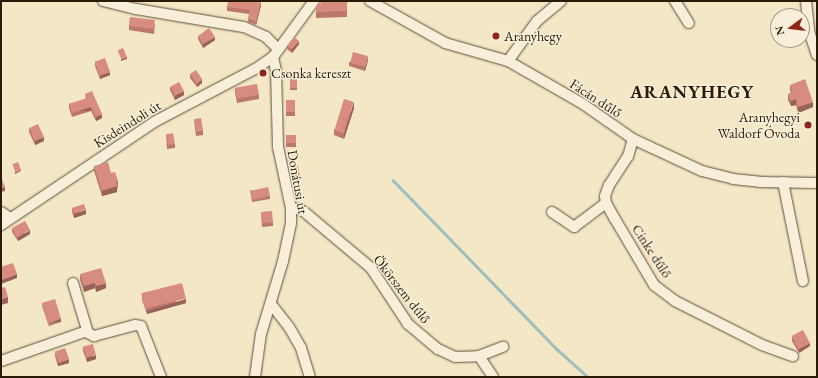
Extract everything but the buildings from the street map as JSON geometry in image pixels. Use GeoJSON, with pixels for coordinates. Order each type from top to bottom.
{"type":"FeatureCollection","features":[{"type":"Feature","properties":{"kind":"street"},"geometry":{"type":"LineString","coordinates":[[104,1],[144,10],[244,26],[266,37],[275,53],[314,1]]}},
{"type":"Feature","properties":{"kind":"street","name":"Fácán dűlő"},"geometry":{"type":"LineString","coordinates":[[370,1],[445,43],[508,61],[583,104],[633,139],[683,162],[715,175],[753,181],[817,183]]}},
{"type":"Feature","properties":{"kind":"street"},"geometry":{"type":"LineString","coordinates":[[508,61],[537,21],[561,1]]}},
{"type":"Feature","properties":{"kind":"street"},"geometry":{"type":"LineString","coordinates":[[676,1],[689,23]]}},
{"type":"Feature","properties":{"kind":"street"},"geometry":{"type":"LineString","coordinates":[[806,1],[817,55]]}},
{"type":"Feature","properties":{"kind":"street","name":"Donátusi út"},"geometry":{"type":"LineString","coordinates":[[255,377],[261,334],[271,304],[291,223],[291,208],[278,147],[275,53]]}},
{"type":"Feature","properties":{"kind":"street","name":"Kisdeindoli út"},"geometry":{"type":"LineString","coordinates":[[1,225],[154,122],[257,68],[275,53]]}},
{"type":"Feature","properties":{"kind":"street"},"geometry":{"type":"LineString","coordinates":[[552,212],[574,227],[606,203],[605,196],[609,185],[628,156],[633,139]]}},
{"type":"Feature","properties":{"kind":"street"},"geometry":{"type":"LineString","coordinates":[[783,182],[803,281]]}},
{"type":"Feature","properties":{"kind":"street","name":"Cinke dűlő"},"geometry":{"type":"LineString","coordinates":[[606,203],[654,285],[675,301],[762,345],[793,356]]}},
{"type":"Feature","properties":{"kind":"street","name":"Ökörszem dűlő"},"geometry":{"type":"LineString","coordinates":[[291,208],[302,210],[371,268],[408,324],[426,341],[446,354],[455,357],[479,356],[503,347]]}},
{"type":"Feature","properties":{"kind":"street"},"geometry":{"type":"LineString","coordinates":[[1,212],[10,218]]}},
{"type":"Feature","properties":{"kind":"street"},"geometry":{"type":"LineString","coordinates":[[73,283],[87,331],[90,336],[135,325],[141,326],[161,377]]}},
{"type":"Feature","properties":{"kind":"street"},"geometry":{"type":"LineString","coordinates":[[271,304],[289,327],[301,348],[310,377]]}},
{"type":"Feature","properties":{"kind":"street"},"geometry":{"type":"LineString","coordinates":[[1,361],[87,331]]}},
{"type":"Feature","properties":{"kind":"street"},"geometry":{"type":"LineString","coordinates":[[479,356],[493,377]]}},
{"type":"Feature","properties":{"kind":"waterway"},"geometry":{"type":"LineString","coordinates":[[393,180],[558,350],[588,377]]}},
{"type":"Feature","properties":{"kind":"place","name":"Aranyhegy"},"geometry":{"type":"Point","coordinates":[496,36]}},
{"type":"Feature","properties":{"kind":"place","name":"Csonka kereszt"},"geometry":{"type":"Point","coordinates":[263,73]}},
{"type":"Feature","properties":{"kind":"place","name":"Aranyhegyi Waldorf Óvoda"},"geometry":{"type":"Point","coordinates":[808,125]}},
{"type":"Feature","properties":{"kind":"district","name":"ARANYHEGY"},"geometry":{"type":"Point","coordinates":[692,92]}}]}
